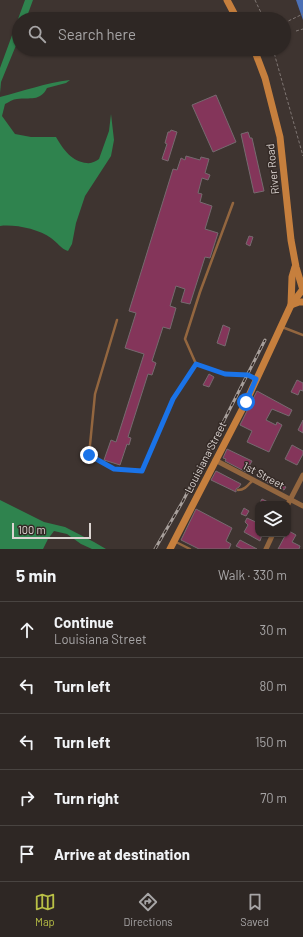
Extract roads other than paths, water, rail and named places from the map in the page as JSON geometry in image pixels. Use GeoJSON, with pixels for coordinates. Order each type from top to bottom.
{"type":"FeatureCollection","features":[{"type":"Feature","properties":{"kind":"main road"},"geometry":{"type":"LineString","coordinates":[[227,0],[233,12]]}},
{"type":"Feature","properties":{"kind":"main road","name":"River Road"},"geometry":{"type":"LineString","coordinates":[[257,56],[265,78],[280,137],[291,240],[296,267],[303,289]]}},
{"type":"Feature","properties":{"kind":"main road"},"geometry":{"type":"LineString","coordinates":[[296,267],[292,277],[291,305],[303,302]]}},
{"type":"Feature","properties":{"kind":"main road","name":"Louisiana Street"},"geometry":{"type":"LineString","coordinates":[[170,549],[256,379],[291,305],[303,289]]}},
{"type":"Feature","properties":{"kind":"street","name":"1st Street"},"geometry":{"type":"LineString","coordinates":[[215,460],[253,480],[287,501]]}},
{"type":"Feature","properties":{"kind":"street"},"geometry":{"type":"LineString","coordinates":[[290,501],[303,475]]}},
{"type":"Feature","properties":{"kind":"street","name":"1st Street"},"geometry":{"type":"LineString","coordinates":[[291,503],[303,506]]}},
{"type":"Feature","properties":{"kind":"street"},"geometry":{"type":"LineString","coordinates":[[266,549],[272,537]]}},
{"type":"Feature","properties":{"kind":"lane"},"geometry":{"type":"LineString","coordinates":[[233,203],[200,292],[185,339],[196,364],[225,374],[248,375],[256,379]]}},
{"type":"Feature","properties":{"kind":"lane"},"geometry":{"type":"LineString","coordinates":[[117,320],[95,394],[89,455],[114,469],[142,471],[173,399],[196,364]]}},
{"type":"Feature","properties":{"kind":"lane"},"geometry":{"type":"LineString","coordinates":[[281,326],[303,335]]}},
{"type":"Feature","properties":{"kind":"lane"},"geometry":{"type":"LineString","coordinates":[[238,490],[248,486],[253,480]]}},
{"type":"Feature","properties":{"kind":"lane"},"geometry":{"type":"LineString","coordinates":[[174,540],[190,549]]}},
{"type":"Feature","properties":{"kind":"water"},"geometry":{"type":"Polygon","coordinates":[[[296,0],[303,0],[303,20],[296,0]]]}},
{"type":"Feature","properties":{"kind":"railway"},"geometry":{"type":"LineString","coordinates":[[155,549],[183,501],[265,340]]}}]}
